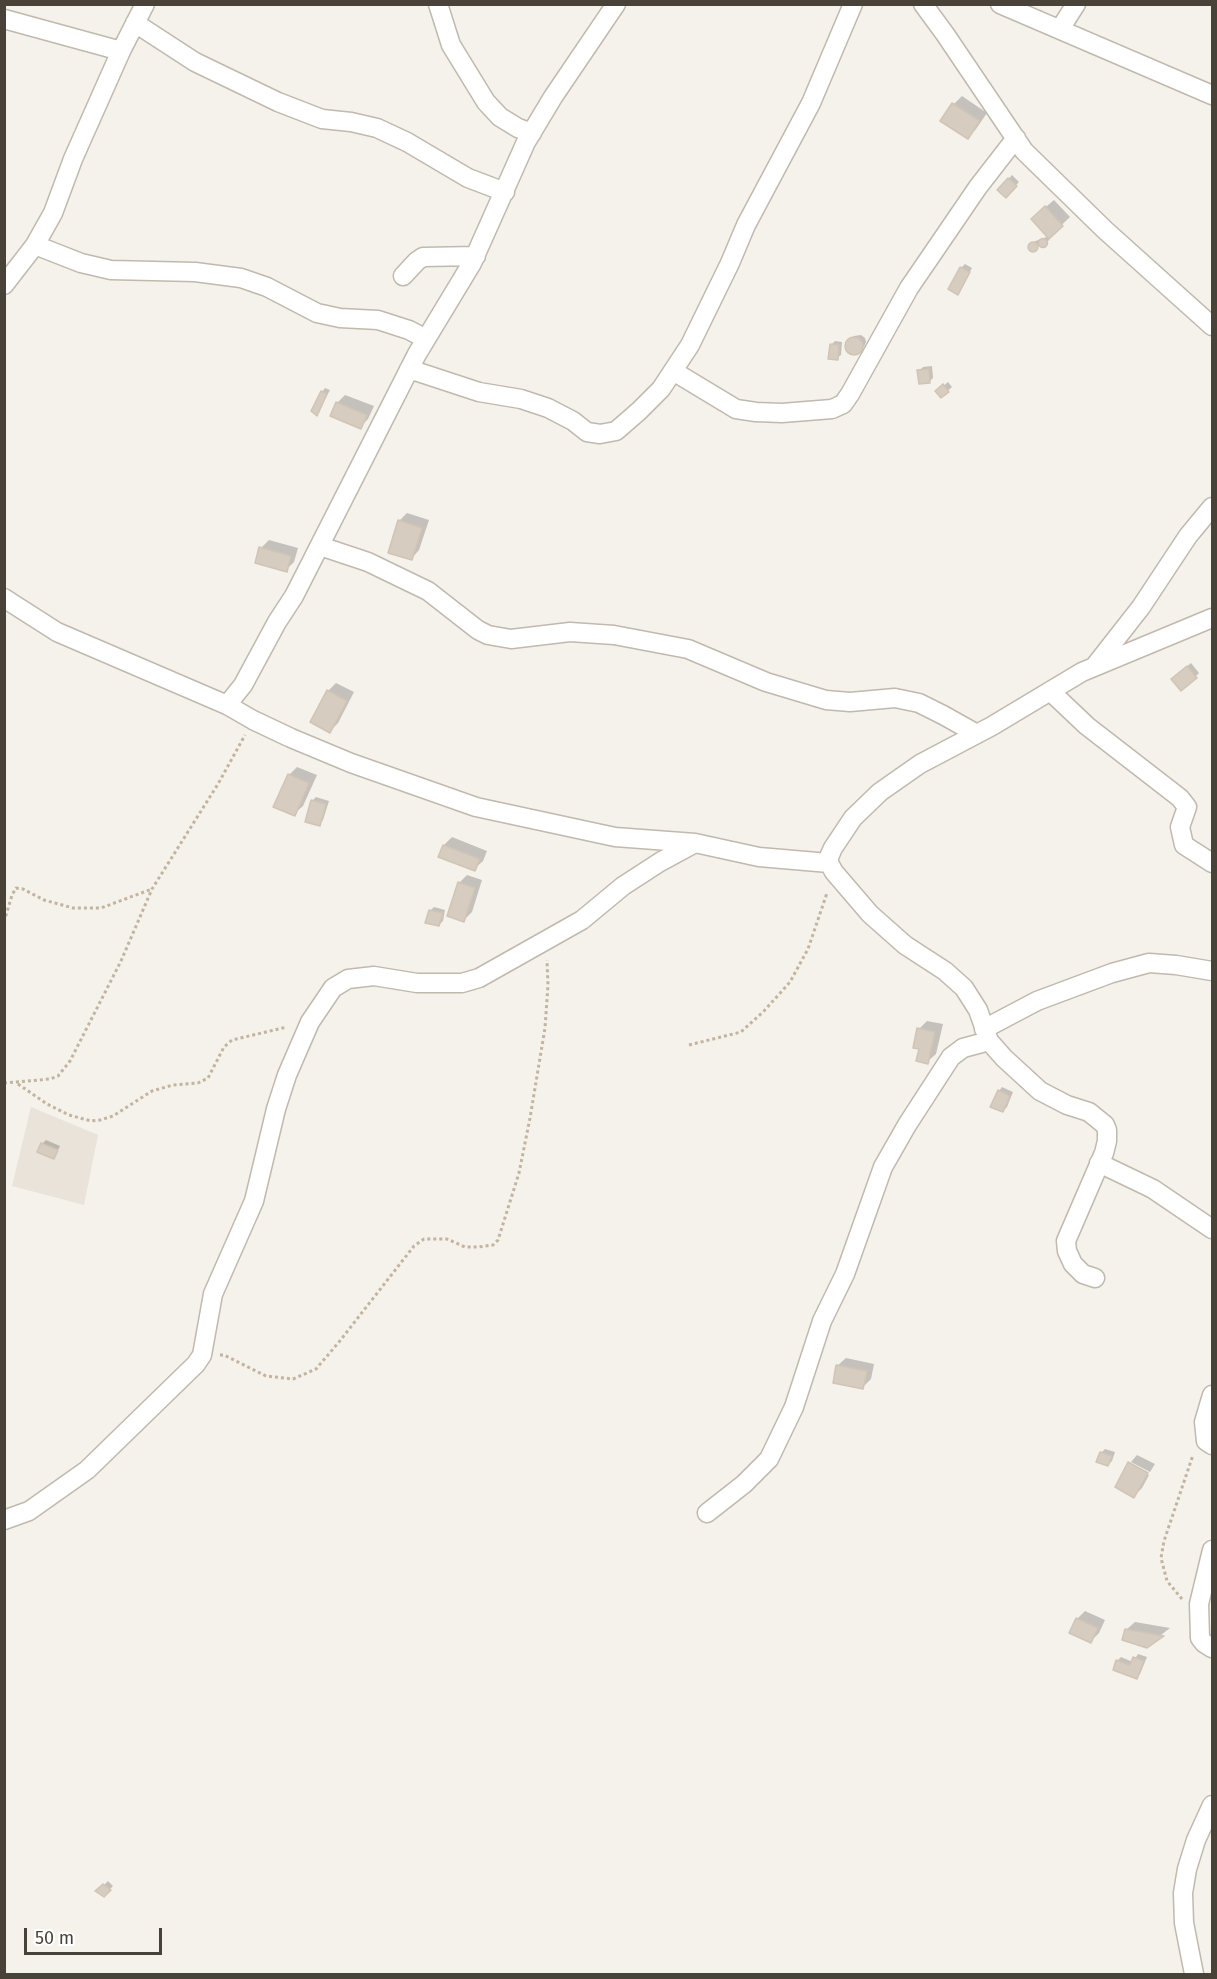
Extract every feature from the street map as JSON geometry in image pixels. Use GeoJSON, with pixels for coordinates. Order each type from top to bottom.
{"type":"FeatureCollection","features":[{"type":"Feature","properties":{"kind":"street"},"geometry":{"type":"LineString","coordinates":[[4,285],[35,245],[53,213],[73,159],[121,51],[145,4]]}},
{"type":"Feature","properties":{"kind":"street"},"geometry":{"type":"LineString","coordinates":[[438,4],[451,45],[486,102],[500,117],[518,128],[532,132]]}},
{"type":"Feature","properties":{"kind":"street"},"geometry":{"type":"LineString","coordinates":[[227,705],[243,684],[294,596],[426,339],[476,256],[532,132],[616,4]]}},
{"type":"Feature","properties":{"kind":"street"},"geometry":{"type":"LineString","coordinates":[[410,369],[479,392],[530,402],[573,421],[587,432],[600,434],[616,430],[661,390],[690,345],[746,225],[811,103],[853,4]]}},
{"type":"Feature","properties":{"kind":"street"},"geometry":{"type":"LineString","coordinates":[[923,4],[1024,151],[1105,230],[1212,326]]}},
{"type":"Feature","properties":{"kind":"street"},"geometry":{"type":"LineString","coordinates":[[1000,4],[1212,95]]}},
{"type":"Feature","properties":{"kind":"street"},"geometry":{"type":"LineString","coordinates":[[1060,29],[1076,4]]}},
{"type":"Feature","properties":{"kind":"street"},"geometry":{"type":"LineString","coordinates":[[4,19],[121,51]]}},
{"type":"Feature","properties":{"kind":"street"},"geometry":{"type":"LineString","coordinates":[[135,23],[195,62],[278,102],[322,119],[377,128],[407,142],[468,178],[505,192]]}},
{"type":"Feature","properties":{"kind":"street"},"geometry":{"type":"LineString","coordinates":[[673,371],[736,409],[782,413],[832,409],[843,404],[909,288],[972,196],[1016,138]]}},
{"type":"Feature","properties":{"kind":"street"},"geometry":{"type":"LineString","coordinates":[[35,245],[81,263],[111,270],[195,272],[241,278],[267,287],[317,313],[340,318],[378,320],[409,330],[426,339]]}},
{"type":"Feature","properties":{"kind":"street"},"geometry":{"type":"LineString","coordinates":[[403,276],[423,257],[476,256]]}},
{"type":"Feature","properties":{"kind":"street"},"geometry":{"type":"LineString","coordinates":[[1094,667],[1141,607],[1188,536],[1212,507]]}},
{"type":"Feature","properties":{"kind":"street"},"geometry":{"type":"LineString","coordinates":[[320,546],[368,562],[428,591],[478,630],[488,635],[511,639],[570,632],[614,635],[688,649],[766,682],[826,700],[850,702],[895,698],[919,703],[977,734]]}},
{"type":"Feature","properties":{"kind":"street"},"geometry":{"type":"LineString","coordinates":[[4,598],[57,632],[227,705],[253,720],[351,763],[476,807],[615,837],[695,843],[759,857],[832,868],[870,914],[964,988],[978,1010],[986,1035],[1040,1091],[1067,1105],[1089,1112],[1102,1121],[1107,1130],[1107,1141],[1066,1241],[1067,1251],[1073,1264],[1083,1274],[1095,1278]]}},
{"type":"Feature","properties":{"kind":"street"},"geometry":{"type":"LineString","coordinates":[[832,868],[833,848],[853,818],[880,792],[920,764],[1094,667],[1212,618]]}},
{"type":"Feature","properties":{"kind":"street"},"geometry":{"type":"LineString","coordinates":[[1050,691],[1123,755],[1180,798],[1187,807],[1180,826],[1184,845],[1212,863]]}},
{"type":"Feature","properties":{"kind":"street"},"geometry":{"type":"LineString","coordinates":[[4,1520],[28,1511],[87,1470],[182,1380],[202,1355],[213,1294],[254,1201],[276,1109],[287,1075],[310,1022],[333,988],[348,979],[374,976],[417,983],[462,983],[479,978],[582,920],[633,880],[695,843]]}},
{"type":"Feature","properties":{"kind":"street"},"geometry":{"type":"LineString","coordinates":[[707,1513],[744,1484],[769,1459],[794,1407],[822,1321],[845,1274],[883,1167],[951,1057],[1037,1001],[1112,973],[1149,963],[1176,964],[1212,971]]}},
{"type":"Feature","properties":{"kind":"street"},"geometry":{"type":"LineString","coordinates":[[1099,1163],[1153,1189],[1212,1229]]}},
{"type":"Feature","properties":{"kind":"street"},"geometry":{"type":"LineString","coordinates":[[1209,1443],[1204,1422],[1212,1395]]}},
{"type":"Feature","properties":{"kind":"street"},"geometry":{"type":"LineString","coordinates":[[1212,1550],[1199,1604],[1200,1638],[1212,1648]]}},
{"type":"Feature","properties":{"kind":"street"},"geometry":{"type":"LineString","coordinates":[[1194,1974],[1184,1923],[1183,1893],[1187,1869],[1196,1840],[1212,1805]]}},
{"type":"Feature","properties":{"kind":"path"},"geometry":{"type":"LineString","coordinates":[[4,1083],[50,1079],[58,1076],[70,1061],[117,970],[153,889],[218,784],[253,720]]}},
{"type":"Feature","properties":{"kind":"path"},"geometry":{"type":"LineString","coordinates":[[689,1045],[741,1032],[790,982],[808,950],[832,868]]}},
{"type":"Feature","properties":{"kind":"path"},"geometry":{"type":"LineString","coordinates":[[4,922],[16,888],[23,889],[44,900],[73,908],[101,908],[153,889]]}},
{"type":"Feature","properties":{"kind":"path"},"geometry":{"type":"LineString","coordinates":[[202,1355],[224,1355],[266,1376],[293,1379],[316,1369],[414,1246],[424,1239],[447,1239],[465,1247],[493,1245],[498,1240],[519,1173],[545,1028],[548,985],[546,940]]}},
{"type":"Feature","properties":{"kind":"path"},"geometry":{"type":"LineString","coordinates":[[16,1083],[47,1104],[69,1115],[90,1121],[100,1120],[113,1116],[152,1091],[173,1085],[198,1083],[208,1078],[224,1047],[232,1040],[310,1022]]}},
{"type":"Feature","properties":{"kind":"path"},"geometry":{"type":"LineString","coordinates":[[1199,1618],[1167,1581],[1161,1558],[1164,1541],[1191,1458],[1199,1445],[1209,1443]]}},
{"type":"Feature","properties":{"kind":"shaded area"},"geometry":{"type":"Polygon","coordinates":[[[31,1107],[98,1135],[84,1205],[12,1186],[31,1107]]]}},
{"type":"Feature","properties":{"kind":"building"},"geometry":{"type":"Polygon","coordinates":[[[952,103],[980,121],[968,139],[940,121],[952,103]]]}},
{"type":"Feature","properties":{"kind":"building"},"geometry":{"type":"Polygon","coordinates":[[[1008,178],[1017,186],[1006,198],[997,190],[1008,178]]]}},
{"type":"Feature","properties":{"kind":"building"},"geometry":{"type":"Polygon","coordinates":[[[1045,206],[1063,226],[1049,239],[1031,219],[1045,206]]]}},
{"type":"Feature","properties":{"kind":"building"},"geometry":{"type":"Polygon","coordinates":[[[1043,239],[1047,243],[1043,247],[1039,243],[1043,239]]]}},
{"type":"Feature","properties":{"kind":"building"},"geometry":{"type":"Polygon","coordinates":[[[1033,242],[1037,243],[1037,251],[1033,252],[1029,251],[1028,247],[1029,243],[1033,242]]]}},
{"type":"Feature","properties":{"kind":"building"},"geometry":{"type":"Polygon","coordinates":[[[960,267],[970,272],[958,295],[948,289],[960,267]]]}},
{"type":"Feature","properties":{"kind":"building"},"geometry":{"type":"Polygon","coordinates":[[[854,337],[860,340],[863,346],[860,352],[854,355],[848,352],[845,346],[848,340],[854,337]]]}},
{"type":"Feature","properties":{"kind":"building"},"geometry":{"type":"Polygon","coordinates":[[[830,344],[839,345],[838,360],[828,359],[830,344]]]}},
{"type":"Feature","properties":{"kind":"building"},"geometry":{"type":"Polygon","coordinates":[[[929,369],[930,383],[919,384],[917,370],[929,369]]]}},
{"type":"Feature","properties":{"kind":"building"},"geometry":{"type":"Polygon","coordinates":[[[943,384],[949,392],[941,398],[935,391],[943,384]]]}},
{"type":"Feature","properties":{"kind":"building"},"geometry":{"type":"Polygon","coordinates":[[[321,391],[327,394],[317,416],[311,411],[321,391]]]}},
{"type":"Feature","properties":{"kind":"building"},"geometry":{"type":"Polygon","coordinates":[[[336,402],[367,415],[361,429],[330,416],[336,402]]]}},
{"type":"Feature","properties":{"kind":"building"},"geometry":{"type":"Polygon","coordinates":[[[398,520],[422,528],[412,560],[388,553],[398,520]]]}},
{"type":"Feature","properties":{"kind":"building"},"geometry":{"type":"Polygon","coordinates":[[[259,547],[291,556],[287,572],[255,563],[259,547]]]}},
{"type":"Feature","properties":{"kind":"building"},"geometry":{"type":"Polygon","coordinates":[[[1187,666],[1197,678],[1181,691],[1171,679],[1187,666]]]}},
{"type":"Feature","properties":{"kind":"building"},"geometry":{"type":"Polygon","coordinates":[[[327,690],[347,701],[330,733],[310,722],[327,690]]]}},
{"type":"Feature","properties":{"kind":"building"},"geometry":{"type":"Polygon","coordinates":[[[288,774],[309,783],[295,816],[273,807],[288,774]]]}},
{"type":"Feature","properties":{"kind":"building"},"geometry":{"type":"Polygon","coordinates":[[[311,800],[326,804],[320,826],[305,822],[311,800]]]}},
{"type":"Feature","properties":{"kind":"building"},"geometry":{"type":"Polygon","coordinates":[[[443,845],[480,859],[475,871],[438,857],[443,845]]]}},
{"type":"Feature","properties":{"kind":"building"},"geometry":{"type":"Polygon","coordinates":[[[458,882],[475,888],[464,922],[447,916],[458,882]]]}},
{"type":"Feature","properties":{"kind":"building"},"geometry":{"type":"Polygon","coordinates":[[[429,910],[443,913],[439,926],[425,923],[429,910]]]}},
{"type":"Feature","properties":{"kind":"building"},"geometry":{"type":"Polygon","coordinates":[[[917,1028],[935,1032],[928,1064],[916,1061],[919,1049],[913,1048],[917,1028]]]}},
{"type":"Feature","properties":{"kind":"building"},"geometry":{"type":"Polygon","coordinates":[[[998,1090],[1010,1096],[1003,1112],[990,1107],[998,1090]]]}},
{"type":"Feature","properties":{"kind":"building"},"geometry":{"type":"Polygon","coordinates":[[[41,1143],[58,1150],[54,1159],[37,1152],[41,1143]]]}},
{"type":"Feature","properties":{"kind":"building"},"geometry":{"type":"Polygon","coordinates":[[[836,1365],[867,1371],[863,1389],[833,1383],[836,1365]]]}},
{"type":"Feature","properties":{"kind":"building"},"geometry":{"type":"Polygon","coordinates":[[[1100,1452],[1112,1456],[1108,1466],[1096,1462],[1100,1452]]]}},
{"type":"Feature","properties":{"kind":"building"},"geometry":{"type":"Polygon","coordinates":[[[1128,1462],[1148,1473],[1134,1498],[1115,1487],[1128,1462]]]}},
{"type":"Feature","properties":{"kind":"building"},"geometry":{"type":"Polygon","coordinates":[[[1076,1618],[1098,1628],[1091,1643],[1069,1633],[1076,1618]]]}},
{"type":"Feature","properties":{"kind":"building"},"geometry":{"type":"Polygon","coordinates":[[[1125,1629],[1164,1636],[1147,1648],[1122,1640],[1125,1629]]]}},
{"type":"Feature","properties":{"kind":"building"},"geometry":{"type":"Polygon","coordinates":[[[1133,1657],[1144,1661],[1137,1679],[1113,1670],[1116,1660],[1130,1665],[1133,1657]]]}},
{"type":"Feature","properties":{"kind":"building"},"geometry":{"type":"Polygon","coordinates":[[[103,1884],[111,1890],[104,1897],[95,1891],[103,1884]]]}}]}
